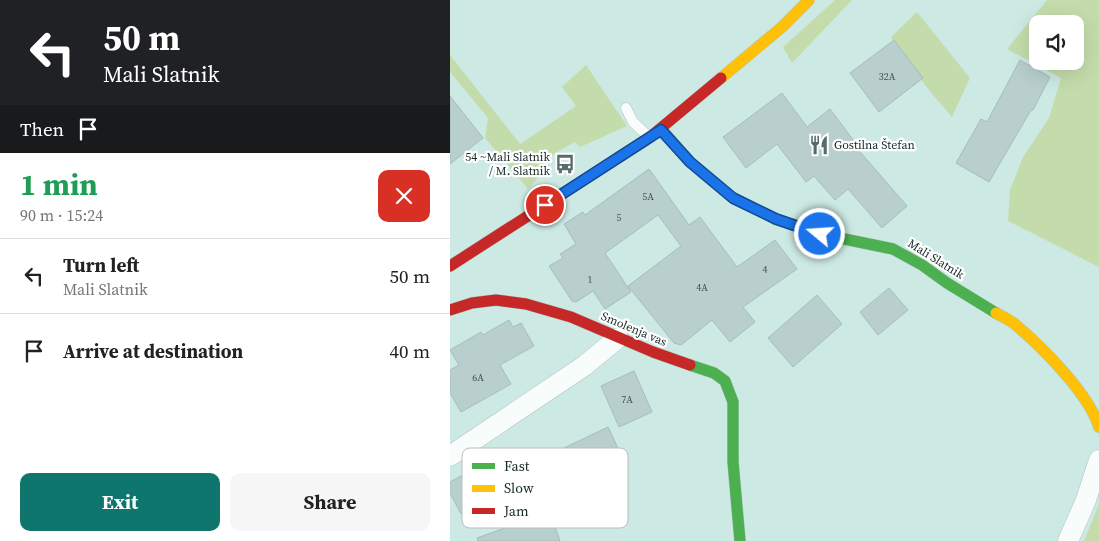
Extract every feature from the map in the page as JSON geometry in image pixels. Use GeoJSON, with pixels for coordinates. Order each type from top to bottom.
{"type":"FeatureCollection","features":[{"type":"Feature","properties":{"kind":"street"},"geometry":{"type":"LineString","coordinates":[[450,266],[661,130],[782,27],[809,0]]}},
{"type":"Feature","properties":{"kind":"street","name":"Mali Slatnik"},"geometry":{"type":"LineString","coordinates":[[661,130],[690,162],[733,198],[776,219],[820,234],[893,249],[922,264],[947,283],[1015,324],[1065,373],[1095,414],[1099,427]]}},
{"type":"Feature","properties":{"kind":"street","name":"Smolenja vas"},"geometry":{"type":"LineString","coordinates":[[450,310],[496,300],[526,304],[571,317],[661,355],[714,373],[725,381],[733,402],[733,462],[740,541]]}},
{"type":"Feature","properties":{"kind":"street"},"geometry":{"type":"LineString","coordinates":[[450,456],[584,366],[618,338]]}},
{"type":"Feature","properties":{"kind":"street"},"geometry":{"type":"LineString","coordinates":[[1068,541],[1086,500],[1099,460]]}},
{"type":"Feature","properties":{"kind":"lane"},"geometry":{"type":"LineString","coordinates":[[626,108],[633,122],[649,138]]}},
{"type":"Feature","properties":{"kind":"green space"},"geometry":{"type":"Polygon","coordinates":[[[835,0],[852,0],[792,63],[783,47],[835,0]]]}},
{"type":"Feature","properties":{"kind":"green space"},"geometry":{"type":"Polygon","coordinates":[[[1047,0],[1099,0],[1099,267],[1008,221],[1010,190],[1023,157],[1049,118],[1061,78],[1046,70],[1084,70],[1084,15],[1035,15],[1047,0]]]}},
{"type":"Feature","properties":{"kind":"green space"},"geometry":{"type":"Polygon","coordinates":[[[917,12],[970,78],[952,117],[928,89],[891,37],[917,12]]]}},
{"type":"Feature","properties":{"kind":"green space"},"geometry":{"type":"Polygon","coordinates":[[[1029,22],[1029,61],[1007,49],[1029,22]]]}},
{"type":"Feature","properties":{"kind":"green space"},"geometry":{"type":"Polygon","coordinates":[[[450,55],[520,144],[576,106],[562,87],[586,65],[627,126],[580,147],[575,142],[545,159],[544,171],[528,189],[485,138],[488,118],[450,72],[450,55]]]}},
{"type":"Feature","properties":{"kind":"green space"},"geometry":{"type":"Polygon","coordinates":[[[1099,504],[1099,541],[1084,541],[1099,504]]]}},
{"type":"Feature","properties":{"kind":"building"},"geometry":{"type":"Polygon","coordinates":[[[894,40],[923,78],[879,112],[850,73],[894,40]]]}},
{"type":"Feature","properties":{"kind":"building"},"geometry":{"type":"Polygon","coordinates":[[[1020,60],[1029,65],[1029,70],[1038,70],[1050,77],[1033,110],[1031,110],[989,182],[956,163],[981,119],[987,122],[1020,60]]]}},
{"type":"Feature","properties":{"kind":"building"},"geometry":{"type":"Polygon","coordinates":[[[782,93],[807,127],[830,109],[857,145],[855,146],[907,206],[882,228],[848,189],[835,200],[814,176],[806,182],[777,144],[746,168],[723,137],[782,93]]]}},
{"type":"Feature","properties":{"kind":"building"},"geometry":{"type":"Polygon","coordinates":[[[450,96],[483,138],[450,164],[450,96]]]}},
{"type":"Feature","properties":{"kind":"building"},"geometry":{"type":"Polygon","coordinates":[[[649,169],[689,225],[700,217],[737,267],[775,240],[797,269],[743,307],[755,322],[730,342],[712,320],[681,345],[674,343],[628,286],[681,246],[658,215],[605,253],[631,292],[605,309],[593,291],[576,302],[572,301],[549,266],[563,258],[560,254],[576,244],[564,224],[583,212],[585,215],[649,169]]]}},
{"type":"Feature","properties":{"kind":"building"},"geometry":{"type":"Polygon","coordinates":[[[889,288],[908,310],[878,335],[860,312],[889,288]]]}},
{"type":"Feature","properties":{"kind":"building"},"geometry":{"type":"Polygon","coordinates":[[[817,295],[842,324],[793,367],[768,338],[817,295]]]}},
{"type":"Feature","properties":{"kind":"building"},"geometry":{"type":"Polygon","coordinates":[[[509,320],[513,327],[521,323],[534,346],[500,365],[511,384],[461,412],[450,393],[450,370],[459,365],[450,350],[481,332],[483,335],[509,320]]]}},
{"type":"Feature","properties":{"kind":"building"},"geometry":{"type":"Polygon","coordinates":[[[634,371],[652,412],[619,427],[601,386],[634,371]]]}},
{"type":"Feature","properties":{"kind":"building"},"geometry":{"type":"Polygon","coordinates":[[[608,427],[618,448],[564,448],[608,427]]]}},
{"type":"Feature","properties":{"kind":"building"},"geometry":{"type":"Polygon","coordinates":[[[462,475],[461,514],[450,493],[450,482],[462,475]]]}},
{"type":"Feature","properties":{"kind":"building"},"geometry":{"type":"Polygon","coordinates":[[[505,528],[556,528],[560,541],[478,541],[477,538],[505,528]]]}},
{"type":"Feature","properties":{"kind":"traffic: fast"},"geometry":{"type":"LineString","coordinates":[[661,129],[690,162],[733,198],[776,219],[820,234],[893,249],[922,265],[996,313]]}},
{"type":"Feature","properties":{"kind":"traffic: fast"},"geometry":{"type":"LineString","coordinates":[[690,365],[714,373],[725,381],[733,402],[733,462],[740,541]]}},
{"type":"Feature","properties":{"kind":"traffic: slow"},"geometry":{"type":"LineString","coordinates":[[721,78],[782,27],[809,0]]}},
{"type":"Feature","properties":{"kind":"traffic: slow"},"geometry":{"type":"LineString","coordinates":[[996,313],[1016,325],[1064,372],[1086,400],[1099,427]]}},
{"type":"Feature","properties":{"kind":"traffic: jam"},"geometry":{"type":"LineString","coordinates":[[450,266],[649,138],[721,78]]}},
{"type":"Feature","properties":{"kind":"traffic: jam"},"geometry":{"type":"LineString","coordinates":[[450,310],[472,303],[496,300],[526,304],[571,317],[653,352],[690,365]]}},
{"type":"Feature","properties":{"kind":"place","name":"Gostilna Štefan"},"geometry":{"type":"Point","coordinates":[819,145]}},
{"type":"Feature","properties":{"kind":"place","name":"54 ~Mali Slatnik / M. Slatnik"},"geometry":{"type":"Point","coordinates":[565,164]}},
{"type":"Feature","properties":{"kind":"route"},"geometry":{"type":"LineString","coordinates":[[545,205],[661,130],[690,162],[733,198],[776,219],[820,234]]}}]}
